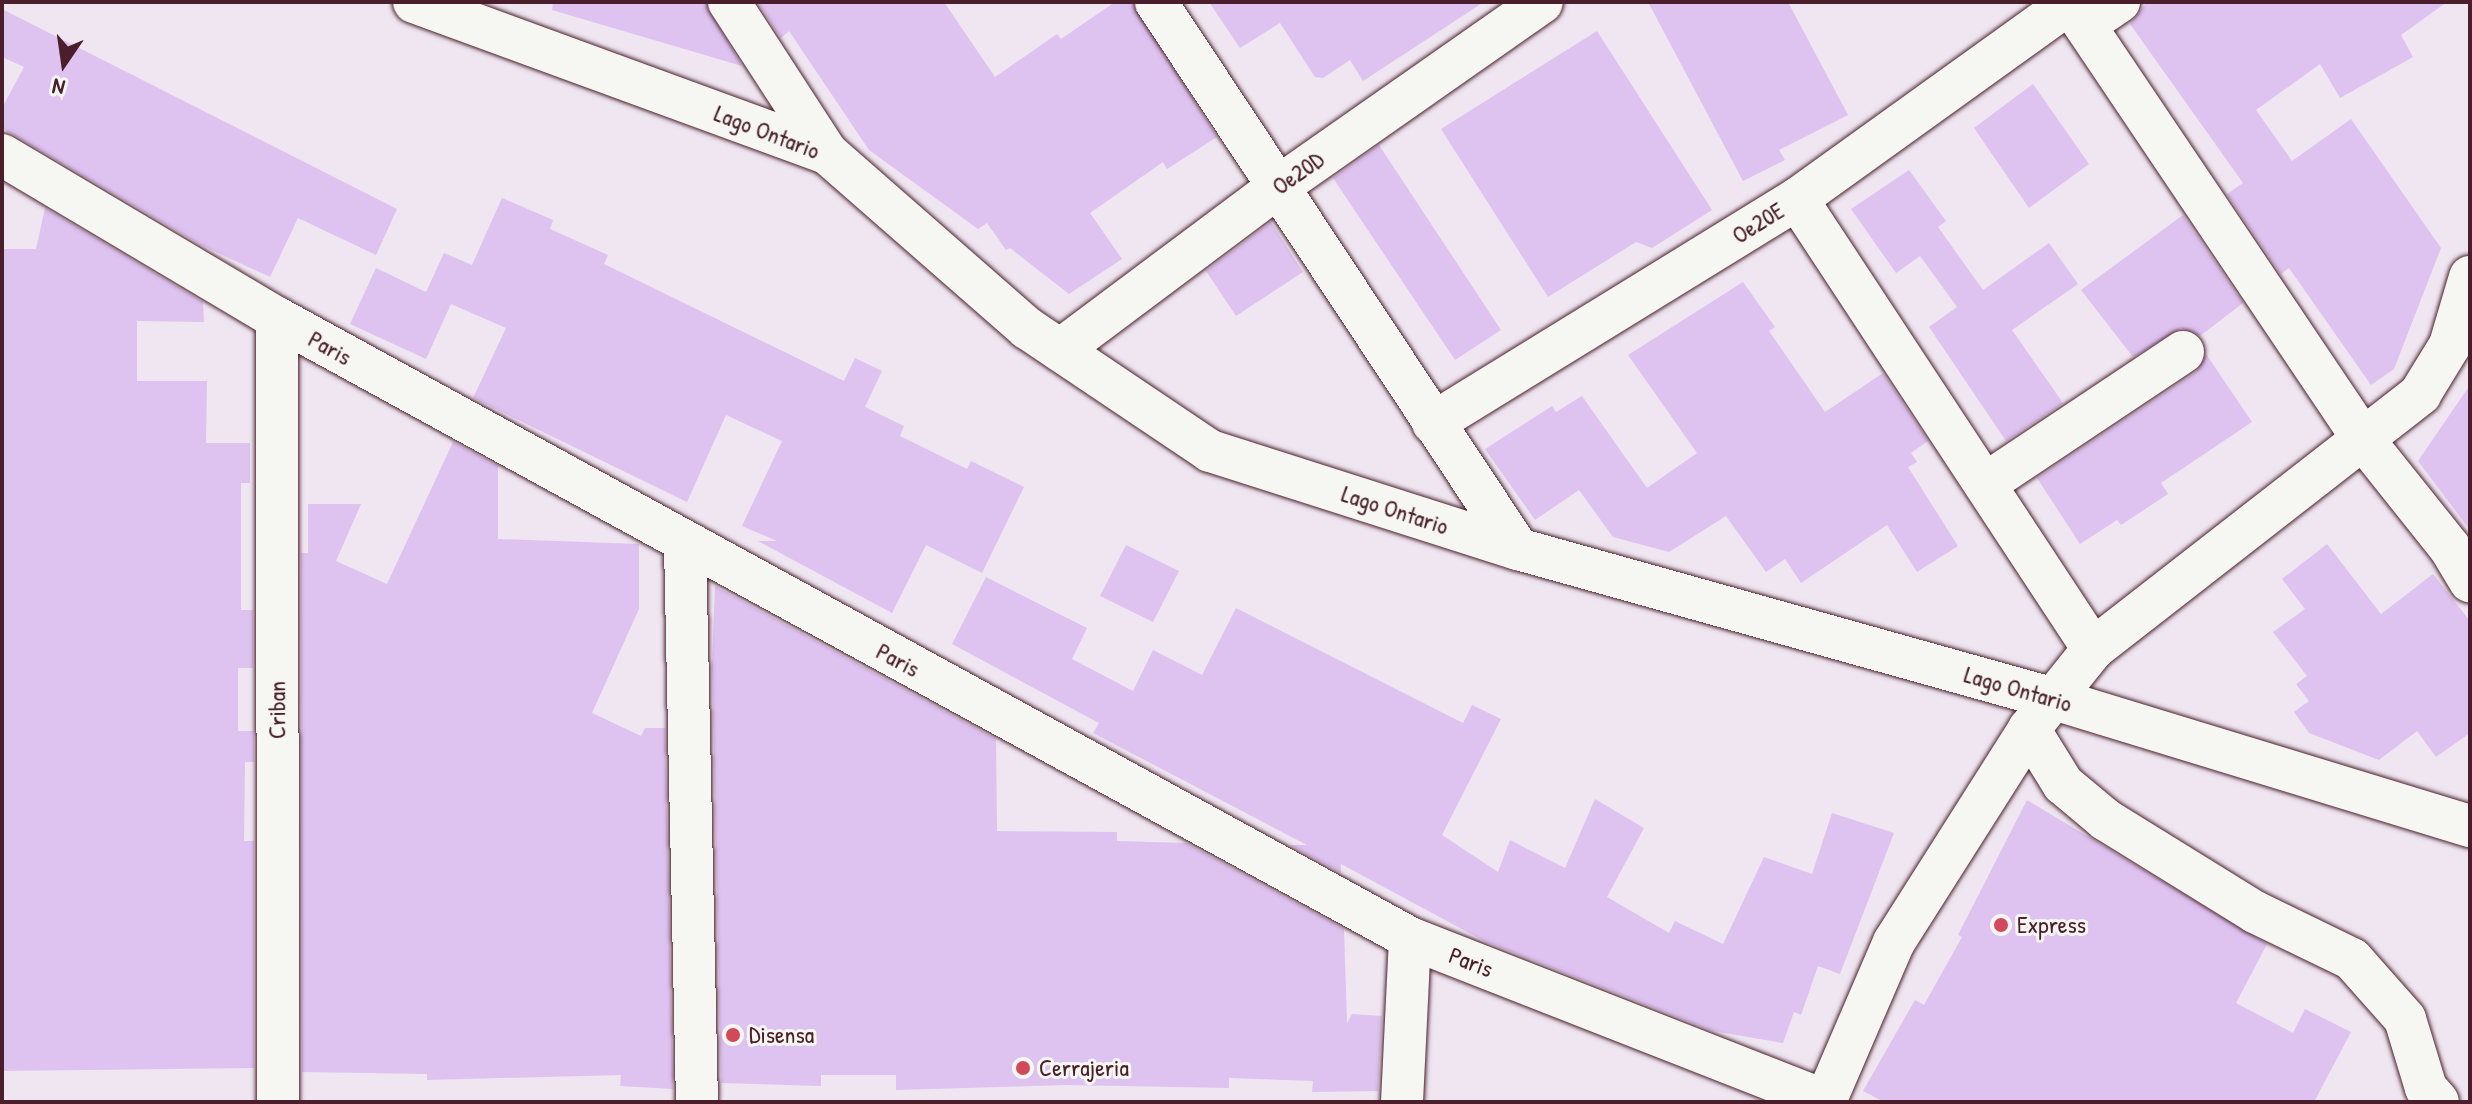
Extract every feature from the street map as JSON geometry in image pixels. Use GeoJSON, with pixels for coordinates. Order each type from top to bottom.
{"type":"FeatureCollection","features":[{"type":"Feature","properties":{"kind":"street","name":"Lago Ontario"},"geometry":{"type":"LineString","coordinates":[[414,2],[827,153],[1027,328],[1210,451],[2042,714],[2470,826]]}},
{"type":"Feature","properties":{"kind":"street"},"geometry":{"type":"LineString","coordinates":[[729,2],[827,153]]}},
{"type":"Feature","properties":{"kind":"street"},"geometry":{"type":"LineString","coordinates":[[1156,2],[1518,549]]}},
{"type":"Feature","properties":{"kind":"street","name":"Oe20D"},"geometry":{"type":"LineString","coordinates":[[1060,350],[1278,187],[1542,2]]}},
{"type":"Feature","properties":{"kind":"street"},"geometry":{"type":"LineString","coordinates":[[2086,8],[2363,439],[2463,555]]}},
{"type":"Feature","properties":{"kind":"street","name":"Oe20E"},"geometry":{"type":"LineString","coordinates":[[1433,423],[1797,199],[2086,8]]}},
{"type":"Feature","properties":{"kind":"street","name":"Paris"},"geometry":{"type":"LineString","coordinates":[[2,155],[277,318],[685,545],[1410,938],[1825,1102]]}},
{"type":"Feature","properties":{"kind":"street"},"geometry":{"type":"LineString","coordinates":[[1797,199],[2093,649]]}},
{"type":"Feature","properties":{"kind":"street"},"geometry":{"type":"LineString","coordinates":[[1825,1102],[1894,942],[2042,714],[2093,649],[2363,439],[2430,381],[2450,345],[2470,277]]}},
{"type":"Feature","properties":{"kind":"street","name":"Criban"},"geometry":{"type":"LineString","coordinates":[[277,318],[278,1102]]}},
{"type":"Feature","properties":{"kind":"street"},"geometry":{"type":"LineString","coordinates":[[1985,484],[2183,352]]}},
{"type":"Feature","properties":{"kind":"street"},"geometry":{"type":"LineString","coordinates":[[685,545],[697,1102]]}},
{"type":"Feature","properties":{"kind":"street"},"geometry":{"type":"LineString","coordinates":[[2042,714],[2063,784],[2106,820],[2255,912],[2352,959],[2405,1019],[2426,1088],[2438,1102]]}},
{"type":"Feature","properties":{"kind":"street"},"geometry":{"type":"LineString","coordinates":[[1402,1102],[1410,938]]}},
{"type":"Feature","properties":{"kind":"building"},"geometry":{"type":"Polygon","coordinates":[[[553,2],[705,2],[742,66],[552,10],[553,2]]]}},
{"type":"Feature","properties":{"kind":"building"},"geometry":{"type":"Polygon","coordinates":[[[758,2],[944,2],[995,77],[1057,34],[1061,39],[1115,2],[1132,2],[1217,137],[1167,169],[1163,162],[1090,213],[1122,259],[1069,294],[1010,248],[1006,250],[987,223],[978,229],[869,150],[789,31],[781,38],[758,2]]]}},
{"type":"Feature","properties":{"kind":"building"},"geometry":{"type":"Polygon","coordinates":[[[1209,2],[1484,2],[1363,81],[1350,60],[1323,78],[1315,77],[1280,23],[1240,48],[1209,2]]]}},
{"type":"Feature","properties":{"kind":"building"},"geometry":{"type":"Polygon","coordinates":[[[1648,2],[1788,2],[1848,115],[1779,150],[1785,160],[1743,181],[1648,2]]]}},
{"type":"Feature","properties":{"kind":"building"},"geometry":{"type":"Polygon","coordinates":[[[2147,2],[2447,2],[2401,35],[2413,57],[2340,98],[2320,64],[2256,110],[2292,161],[2351,119],[2441,248],[2394,369],[2371,385],[2289,268],[2281,274],[2227,194],[2243,183],[2130,24],[2147,2]]]}},
{"type":"Feature","properties":{"kind":"building"},"geometry":{"type":"Polygon","coordinates":[[[2,9],[397,209],[376,255],[298,218],[270,277],[203,246],[2,128],[2,108],[24,67],[2,57],[2,9]]]}},
{"type":"Feature","properties":{"kind":"building"},"geometry":{"type":"Polygon","coordinates":[[[1597,31],[1712,210],[1652,248],[1636,242],[1548,297],[1441,129],[1597,31]]]}},
{"type":"Feature","properties":{"kind":"building"},"geometry":{"type":"Polygon","coordinates":[[[2033,84],[2089,164],[2029,208],[1974,128],[2033,84]]]}},
{"type":"Feature","properties":{"kind":"building"},"geometry":{"type":"Polygon","coordinates":[[[1379,145],[1501,330],[1455,360],[1333,178],[1379,145]]]}},
{"type":"Feature","properties":{"kind":"building"},"geometry":{"type":"Polygon","coordinates":[[[1909,170],[1946,221],[1938,227],[1983,290],[2049,243],[2078,284],[2012,330],[2063,403],[2006,441],[1929,327],[1957,307],[1920,256],[1896,273],[1851,209],[1909,170]]]}},
{"type":"Feature","properties":{"kind":"building"},"geometry":{"type":"Polygon","coordinates":[[[502,198],[553,220],[550,229],[608,255],[604,264],[844,381],[855,358],[882,371],[865,407],[904,426],[900,436],[967,469],[971,461],[1024,487],[982,573],[926,545],[892,613],[758,541],[777,541],[742,526],[782,441],[726,415],[687,502],[473,398],[506,328],[451,304],[426,359],[350,324],[376,268],[426,292],[444,253],[472,265],[502,198]]]}},
{"type":"Feature","properties":{"kind":"building"},"geometry":{"type":"Polygon","coordinates":[[[45,208],[203,302],[204,322],[137,321],[137,381],[207,381],[206,443],[250,443],[250,483],[241,483],[241,610],[253,610],[253,668],[238,668],[238,731],[254,731],[254,762],[245,762],[244,841],[254,841],[254,1068],[2,1071],[2,249],[36,249],[45,208]]]}},
{"type":"Feature","properties":{"kind":"building"},"geometry":{"type":"Polygon","coordinates":[[[2183,215],[2243,303],[2200,336],[2181,328],[2133,357],[2081,290],[2183,215]]]}},
{"type":"Feature","properties":{"kind":"building"},"geometry":{"type":"Polygon","coordinates":[[[1271,222],[1303,272],[1236,316],[1206,271],[1271,222]]]}},
{"type":"Feature","properties":{"kind":"building"},"geometry":{"type":"Polygon","coordinates":[[[1743,282],[1775,327],[1769,331],[1825,412],[1883,373],[1928,441],[1911,453],[1917,462],[1908,467],[1958,546],[1917,572],[1887,525],[1801,583],[1785,559],[1766,572],[1726,516],[1669,552],[1613,537],[1579,490],[1535,520],[1485,449],[1552,406],[1556,412],[1582,396],[1647,488],[1697,453],[1628,355],[1743,282]]]}},
{"type":"Feature","properties":{"kind":"building"},"geometry":{"type":"Polygon","coordinates":[[[2206,354],[2252,422],[2161,483],[2168,494],[2121,525],[2117,520],[2080,544],[2037,478],[2196,372],[2206,354]]]}},
{"type":"Feature","properties":{"kind":"building"},"geometry":{"type":"Polygon","coordinates":[[[2470,385],[2470,530],[2418,461],[2470,385]]]}},
{"type":"Feature","properties":{"kind":"building"},"geometry":{"type":"Polygon","coordinates":[[[453,442],[498,466],[498,539],[639,544],[639,609],[592,713],[641,736],[645,728],[665,728],[673,1089],[620,1086],[621,1075],[427,1080],[427,1074],[302,1072],[301,553],[308,553],[308,504],[361,504],[336,561],[387,584],[453,442]]]}},
{"type":"Feature","properties":{"kind":"building"},"geometry":{"type":"Polygon","coordinates":[[[2327,544],[2381,614],[2433,574],[2470,621],[2470,733],[2436,757],[2417,731],[2379,760],[2309,733],[2294,712],[2309,701],[2296,684],[2307,676],[2273,632],[2305,609],[2282,579],[2327,544]]]}},
{"type":"Feature","properties":{"kind":"building"},"geometry":{"type":"Polygon","coordinates":[[[1126,545],[1179,571],[1153,622],[1100,596],[1126,545]]]}},
{"type":"Feature","properties":{"kind":"building"},"geometry":{"type":"Polygon","coordinates":[[[986,577],[1087,628],[1072,659],[1133,691],[1153,650],[1202,675],[1236,608],[1463,723],[1472,705],[1501,719],[1442,835],[1498,872],[1510,840],[1565,868],[1595,799],[1644,828],[1607,897],[1669,933],[1675,921],[1723,944],[1764,857],[1812,874],[1832,813],[1894,833],[1840,974],[1818,966],[1801,1015],[1794,1012],[1783,1043],[1713,1031],[1484,941],[1341,864],[1341,873],[1290,845],[1307,845],[1093,733],[1099,723],[952,644],[986,577]]]}},
{"type":"Feature","properties":{"kind":"building"},"geometry":{"type":"Polygon","coordinates":[[[715,586],[996,739],[997,831],[1117,832],[1117,841],[1186,843],[1344,929],[1347,1023],[1352,1014],[1382,1016],[1378,1091],[1312,1092],[1313,1081],[1229,1078],[1229,1088],[1066,1085],[896,1090],[896,1075],[821,1075],[821,1086],[721,1083],[712,664],[715,586]]]}},
{"type":"Feature","properties":{"kind":"building"},"geometry":{"type":"Polygon","coordinates":[[[2027,800],[2267,944],[2236,1003],[2293,1033],[2305,1009],[2351,1032],[2314,1102],[1884,1102],[1863,1091],[1915,1000],[1924,1005],[1962,937],[1958,935],[2027,800]]]}},
{"type":"Feature","properties":{"kind":"place","name":"Express"},"geometry":{"type":"Point","coordinates":[2001,925]}},
{"type":"Feature","properties":{"kind":"place","name":"Disensa"},"geometry":{"type":"Point","coordinates":[733,1035]}},
{"type":"Feature","properties":{"kind":"place","name":"Cerrajeria"},"geometry":{"type":"Point","coordinates":[1023,1068]}}]}
